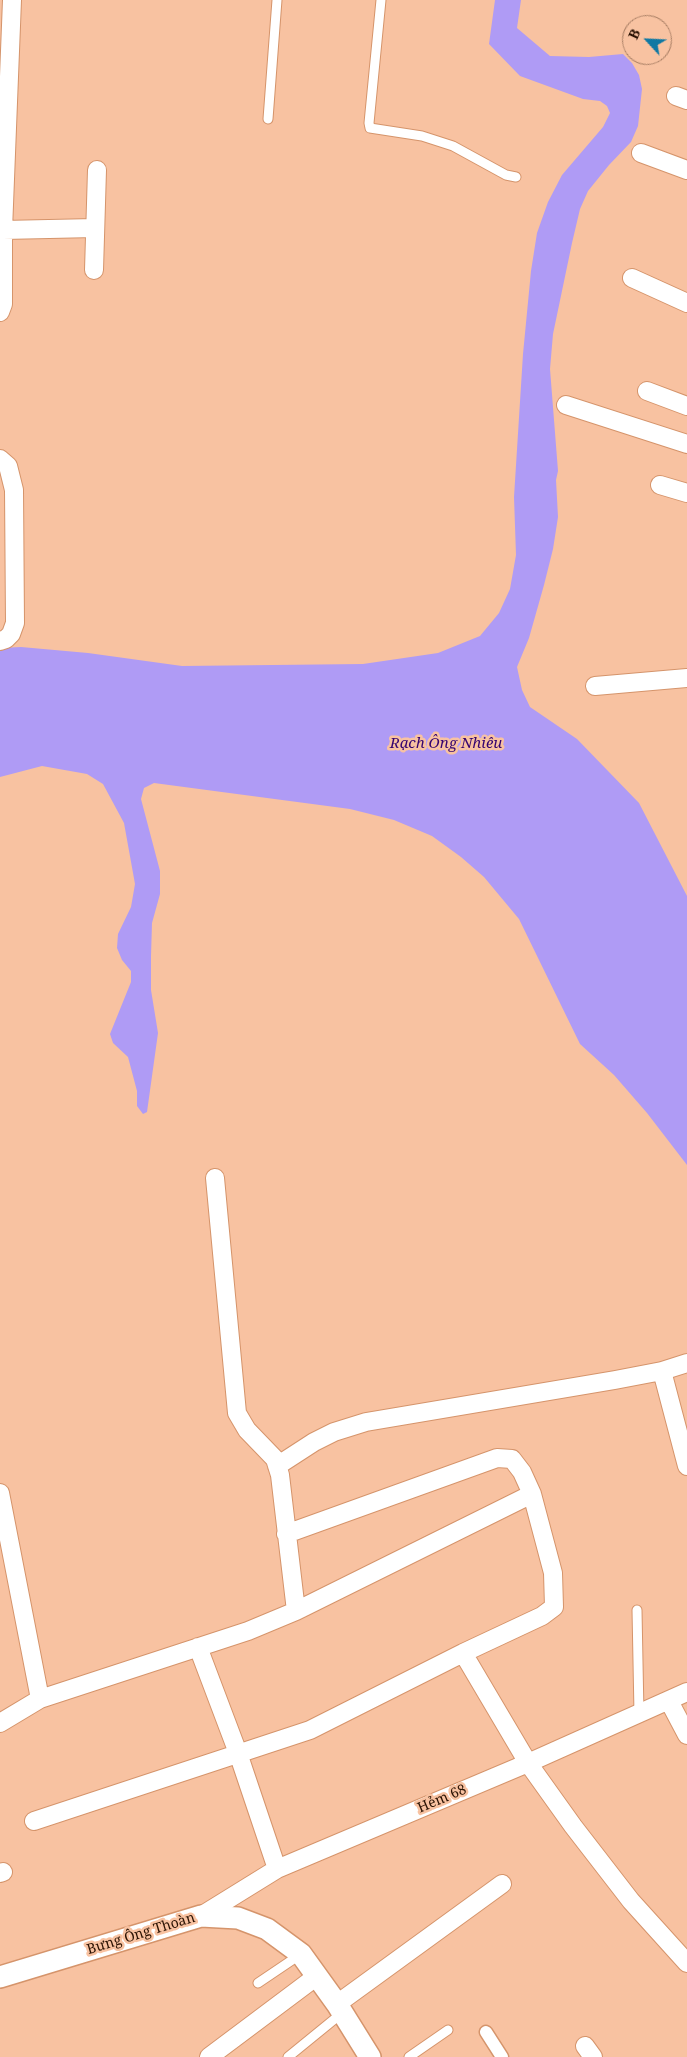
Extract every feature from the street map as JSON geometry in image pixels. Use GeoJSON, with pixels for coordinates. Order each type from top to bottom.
{"type":"FeatureCollection","features":[{"type":"Feature","properties":{"kind":"street"},"geometry":{"type":"LineString","coordinates":[[0,312],[3,304],[3,143],[12,0]]}},
{"type":"Feature","properties":{"kind":"street"},"geometry":{"type":"LineString","coordinates":[[641,153],[687,170]]}},
{"type":"Feature","properties":{"kind":"street"},"geometry":{"type":"LineString","coordinates":[[94,270],[97,170]]}},
{"type":"Feature","properties":{"kind":"street"},"geometry":{"type":"LineString","coordinates":[[2,230],[95,228]]}},
{"type":"Feature","properties":{"kind":"street"},"geometry":{"type":"LineString","coordinates":[[632,278],[687,303]]}},
{"type":"Feature","properties":{"kind":"street"},"geometry":{"type":"LineString","coordinates":[[647,391],[687,406]]}},
{"type":"Feature","properties":{"kind":"street"},"geometry":{"type":"LineString","coordinates":[[566,405],[687,444]]}},
{"type":"Feature","properties":{"kind":"street"},"geometry":{"type":"LineString","coordinates":[[0,459],[8,466],[14,490],[15,623],[11,634],[6,639],[0,641]]}},
{"type":"Feature","properties":{"kind":"street"},"geometry":{"type":"LineString","coordinates":[[660,485],[687,493]]}},
{"type":"Feature","properties":{"kind":"street"},"geometry":{"type":"LineString","coordinates":[[595,686],[687,678]]}},
{"type":"Feature","properties":{"kind":"street"},"geometry":{"type":"LineString","coordinates":[[215,1178],[237,1413],[247,1430],[275,1459],[280,1475],[296,1611]]}},
{"type":"Feature","properties":{"kind":"street"},"geometry":{"type":"LineString","coordinates":[[277,1466],[327,1435],[366,1422],[662,1371],[687,1364]]}},
{"type":"Feature","properties":{"kind":"street"},"geometry":{"type":"LineString","coordinates":[[662,1371],[687,1466]]}},
{"type":"Feature","properties":{"kind":"street"},"geometry":{"type":"LineString","coordinates":[[34,1821],[310,1730],[463,1653],[542,1616],[554,1607],[553,1573],[532,1494],[522,1472],[512,1459],[497,1458],[286,1534]]}},
{"type":"Feature","properties":{"kind":"street"},"geometry":{"type":"LineString","coordinates":[[0,1494],[40,1699]]}},
{"type":"Feature","properties":{"kind":"street"},"geometry":{"type":"LineString","coordinates":[[0,1723],[40,1699],[248,1631],[296,1611],[532,1494]]}},
{"type":"Feature","properties":{"kind":"street"},"geometry":{"type":"LineString","coordinates":[[198,1647],[238,1753],[277,1869]]}},
{"type":"Feature","properties":{"kind":"street"},"geometry":{"type":"LineString","coordinates":[[463,1653],[528,1763],[631,1901],[687,1963]]}},
{"type":"Feature","properties":{"kind":"street","name":"Hẻm 68"},"geometry":{"type":"LineString","coordinates":[[201,1916],[277,1869],[528,1763],[687,1692]]}},
{"type":"Feature","properties":{"kind":"street"},"geometry":{"type":"LineString","coordinates":[[669,1701],[687,1735]]}},
{"type":"Feature","properties":{"kind":"street"},"geometry":{"type":"LineString","coordinates":[[339,2008],[502,1884]]}},
{"type":"Feature","properties":{"kind":"street","name":"Bưng Ông Thoàn"},"geometry":{"type":"LineString","coordinates":[[0,1978],[201,1916],[238,1918],[267,1929],[301,1954],[339,2008],[370,2057]]}},
{"type":"Feature","properties":{"kind":"street"},"geometry":{"type":"LineString","coordinates":[[209,2057],[317,1976]]}},
{"type":"Feature","properties":{"kind":"street"},"geometry":{"type":"LineString","coordinates":[[486,2032],[502,2057]]}},
{"type":"Feature","properties":{"kind":"lane"},"geometry":{"type":"LineString","coordinates":[[268,119],[277,0]]}},
{"type":"Feature","properties":{"kind":"lane"},"geometry":{"type":"LineString","coordinates":[[381,0],[370,128],[422,136],[453,146],[506,175],[516,177]]}},
{"type":"Feature","properties":{"kind":"lane"},"geometry":{"type":"LineString","coordinates":[[637,1610],[639,1714]]}},
{"type":"Feature","properties":{"kind":"lane"},"geometry":{"type":"LineString","coordinates":[[258,1983],[301,1954]]}},
{"type":"Feature","properties":{"kind":"lane"},"geometry":{"type":"LineString","coordinates":[[288,2057],[339,2008]]}},
{"type":"Feature","properties":{"kind":"lane"},"geometry":{"type":"LineString","coordinates":[[408,2057],[448,2030]]}},
{"type":"Feature","properties":{"kind":"water","name":"Rạch Ông Nhiêu"},"geometry":{"type":"Polygon","coordinates":[[[495,0],[521,0],[517,28],[550,56],[589,57],[622,54],[622,65],[633,65],[639,75],[642,89],[638,126],[631,142],[588,191],[580,209],[572,243],[553,334],[550,369],[558,471],[556,480],[558,517],[553,549],[544,585],[529,638],[517,667],[522,690],[530,707],[577,739],[639,803],[687,896],[687,1165],[647,1113],[614,1075],[580,1044],[519,919],[484,877],[432,836],[394,820],[350,809],[154,783],[144,788],[141,799],[160,871],[160,894],[152,923],[151,956],[151,990],[158,1033],[147,1112],[143,1114],[137,1106],[137,1091],[128,1057],[113,1043],[110,1034],[131,982],[131,971],[122,960],[117,948],[118,934],[131,907],[135,884],[124,823],[103,784],[87,774],[42,766],[0,777],[0,648],[21,647],[88,653],[182,666],[363,664],[438,653],[480,636],[499,613],[510,589],[516,555],[514,497],[523,354],[531,271],[537,233],[548,202],[562,175],[603,127],[610,113],[607,106],[600,101],[583,99],[520,76],[489,44],[495,0]]]}}]}
